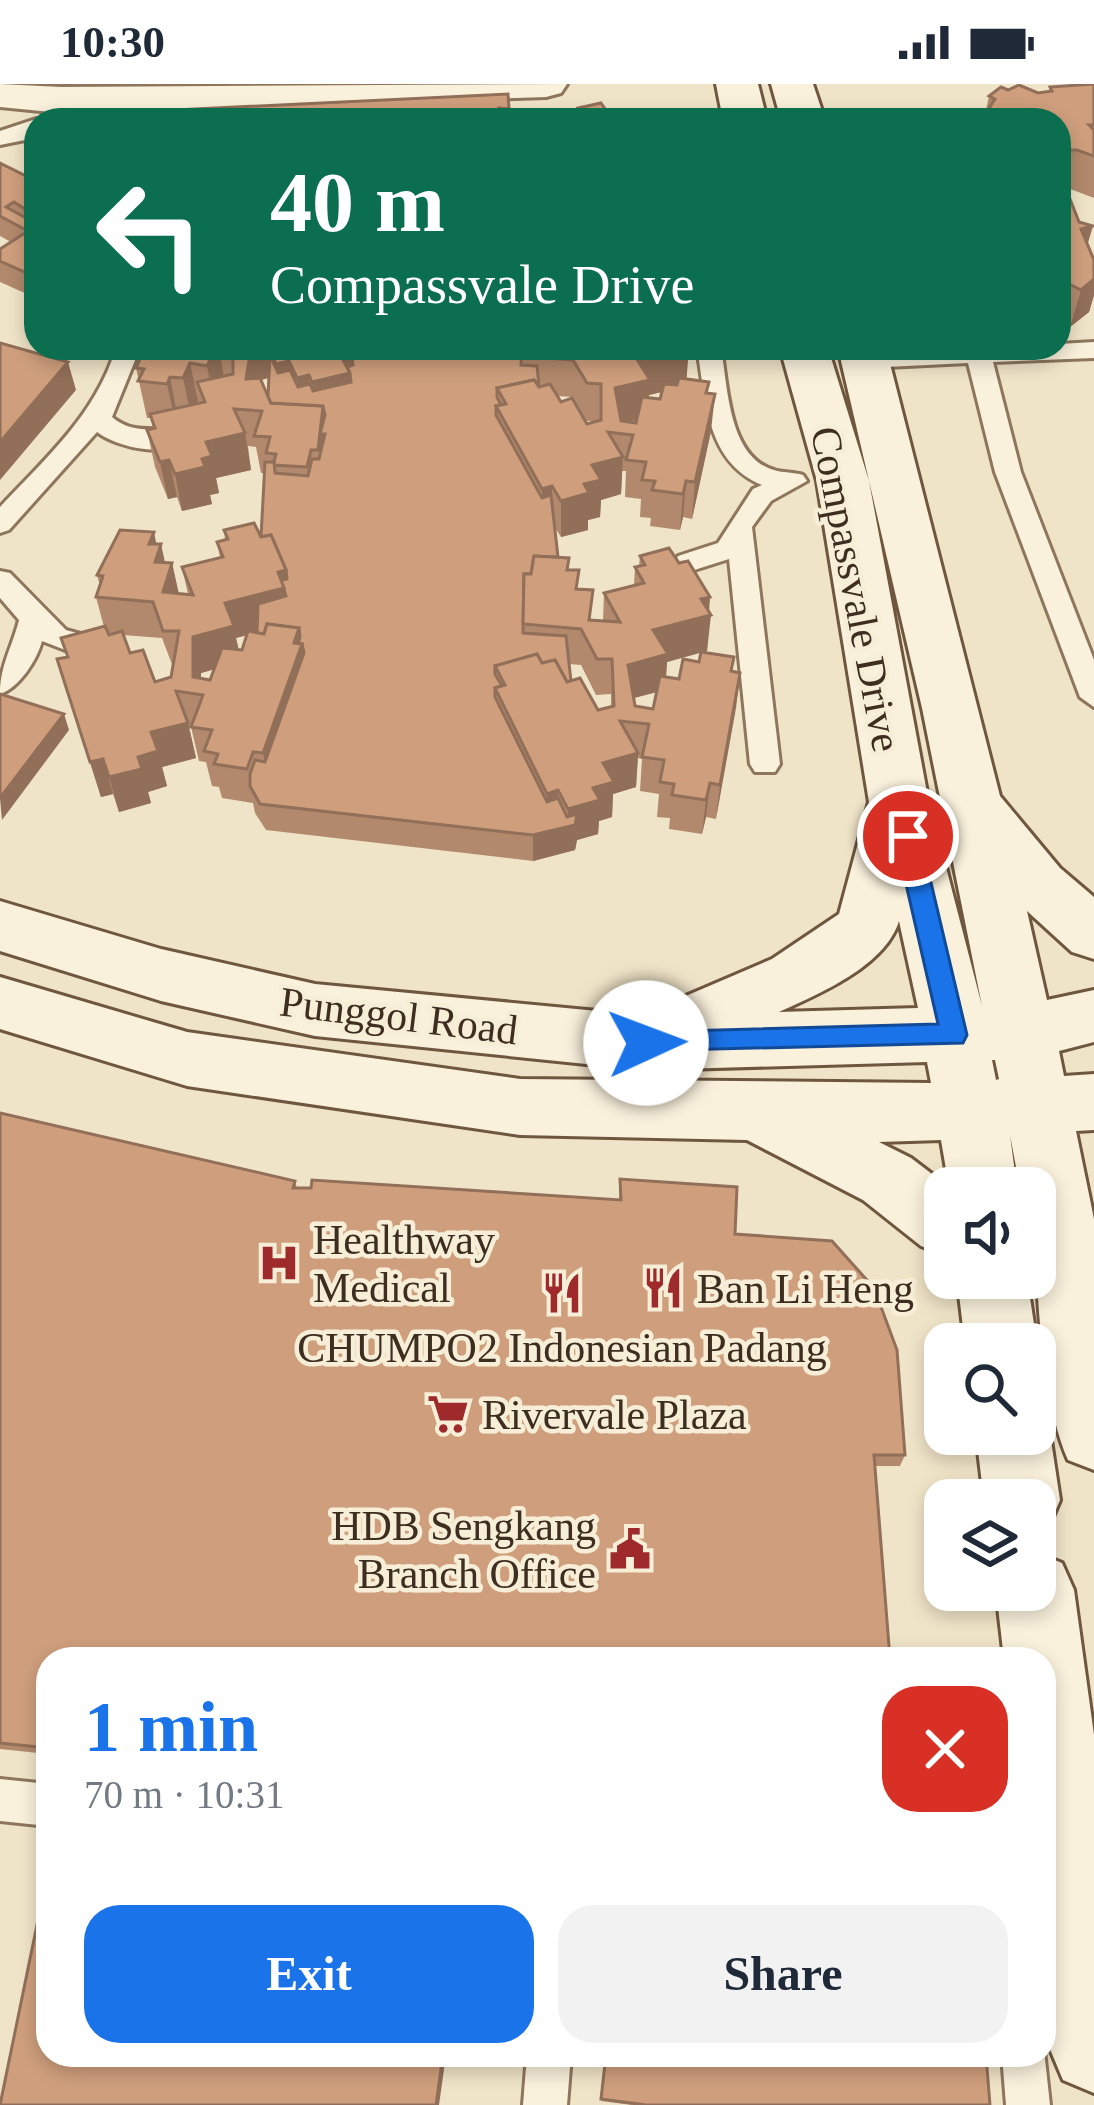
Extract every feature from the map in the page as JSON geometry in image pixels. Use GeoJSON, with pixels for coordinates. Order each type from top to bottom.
{"type":"FeatureCollection","features":[{"type":"Feature","properties":{"kind":"street"},"geometry":{"type":"LineString","coordinates":[[171,108],[546,84]]}},
{"type":"Feature","properties":{"kind":"street"},"geometry":{"type":"LineString","coordinates":[[0,94],[29,108]]}},
{"type":"Feature","properties":{"kind":"street","name":"Compassvale Drive"},"geometry":{"type":"LineString","coordinates":[[808,360],[843,481],[898,798],[954,1035],[979,1167]]}},
{"type":"Feature","properties":{"kind":"street","name":"Compassvale Drive"},"geometry":{"type":"LineString","coordinates":[[864,360],[972,801],[1022,1032],[1067,1104],[1086,1283],[1094,1436]]}},
{"type":"Feature","properties":{"kind":"street"},"geometry":{"type":"LineString","coordinates":[[646,1043],[794,977],[866,928],[898,798]]}},
{"type":"Feature","properties":{"kind":"street"},"geometry":{"type":"LineString","coordinates":[[972,801],[1038,885],[1094,934]]}},
{"type":"Feature","properties":{"kind":"street","name":"Punggol Road"},"geometry":{"type":"LineString","coordinates":[[0,926],[161,976],[315,1010],[646,1043],[1022,1032],[1094,1016]]}},
{"type":"Feature","properties":{"kind":"street","name":"Punggol Road"},"geometry":{"type":"LineString","coordinates":[[0,1004],[187,1059],[520,1107],[970,1112],[1067,1104]]}},
{"type":"Feature","properties":{"kind":"street"},"geometry":{"type":"LineString","coordinates":[[744,1108],[815,1138],[924,1209]]}},
{"type":"Feature","properties":{"kind":"street"},"geometry":{"type":"LineString","coordinates":[[1038,1611],[1043,1647]]}},
{"type":"Feature","properties":{"kind":"street"},"geometry":{"type":"LineString","coordinates":[[1056,1745],[1094,2049]]}},
{"type":"Feature","properties":{"kind":"lane"},"geometry":{"type":"LineString","coordinates":[[0,524],[96,413],[117,384],[124,360]]}},
{"type":"Feature","properties":{"kind":"lane"},"geometry":{"type":"LineString","coordinates":[[712,360],[738,464],[754,477],[794,482],[762,495],[740,526],[765,764]]}},
{"type":"Feature","properties":{"kind":"lane"},"geometry":{"type":"LineString","coordinates":[[980,360],[1009,472],[1094,697]]}},
{"type":"Feature","properties":{"kind":"lane"},"geometry":{"type":"LineString","coordinates":[[687,396],[713,402],[723,412]]}},
{"type":"Feature","properties":{"kind":"lane"},"geometry":{"type":"LineString","coordinates":[[96,413],[107,429],[123,436],[161,441],[179,437]]}},
{"type":"Feature","properties":{"kind":"lane"},"geometry":{"type":"LineString","coordinates":[[688,563],[727,550],[741,535]]}},
{"type":"Feature","properties":{"kind":"lane"},"geometry":{"type":"LineString","coordinates":[[0,580],[60,643],[125,653]]}},
{"type":"Feature","properties":{"kind":"lane"},"geometry":{"type":"LineString","coordinates":[[0,684],[25,652],[33,618]]}},
{"type":"Feature","properties":{"kind":"lane"},"geometry":{"type":"LineString","coordinates":[[727,660],[751,637]]}},
{"type":"Feature","properties":{"kind":"lane"},"geometry":{"type":"LineString","coordinates":[[0,1800],[36,1804]]}},
{"type":"Feature","properties":{"kind":"lane"},"geometry":{"type":"LineString","coordinates":[[1056,1942],[1076,1893]]}},
{"type":"Feature","properties":{"kind":"lane"},"geometry":{"type":"LineString","coordinates":[[544,2105],[548,2067]]}},
{"type":"Feature","properties":{"kind":"lane"},"geometry":{"type":"LineString","coordinates":[[1025,2067],[1028,2105]]}},
{"type":"Feature","properties":{"kind":"building"},"geometry":{"type":"Polygon","coordinates":[[[1094,84],[1094,125],[1089,125],[1094,130],[1094,156],[1071,150],[1071,108],[989,108],[995,99],[989,96],[1001,87],[1008,90],[1019,85],[1038,93],[1052,91],[1050,87],[1094,84]]]}},
{"type":"Feature","properties":{"kind":"building"},"geometry":{"type":"Polygon","coordinates":[[[508,94],[509,108],[499,108],[217,108],[508,94]]]}},
{"type":"Feature","properties":{"kind":"building"},"geometry":{"type":"Polygon","coordinates":[[[0,163],[24,175],[24,208],[14,202],[6,207],[24,217],[24,229],[0,216],[0,163]]]}},
{"type":"Feature","properties":{"kind":"building"},"geometry":{"type":"Polygon","coordinates":[[[1071,202],[1079,222],[1093,226],[1081,229],[1094,260],[1094,279],[1081,290],[1071,285],[1071,202]]]}},
{"type":"Feature","properties":{"kind":"building"},"geometry":{"type":"Polygon","coordinates":[[[24,234],[24,272],[0,261],[0,249],[24,234]]]}},
{"type":"Feature","properties":{"kind":"building"},"geometry":{"type":"Polygon","coordinates":[[[0,343],[24,350],[24,360],[68,362],[0,442],[0,343]]]}},
{"type":"Feature","properties":{"kind":"building"},"geometry":{"type":"Polygon","coordinates":[[[140,360],[210,360],[207,366],[190,363],[183,378],[170,377],[167,384],[138,381],[144,369],[136,368],[140,360]]]}},
{"type":"Feature","properties":{"kind":"building"},"geometry":{"type":"Polygon","coordinates":[[[233,360],[249,360],[246,379],[260,378],[271,403],[323,406],[318,450],[311,450],[307,467],[273,465],[276,454],[266,453],[270,437],[254,436],[262,411],[234,409],[245,433],[206,442],[212,456],[202,459],[205,467],[175,474],[169,460],[160,462],[147,430],[155,428],[150,414],[205,402],[197,382],[233,374],[233,360]]]}},
{"type":"Feature","properties":{"kind":"building"},"geometry":{"type":"Polygon","coordinates":[[[270,360],[278,373],[290,370],[298,387],[310,384],[313,391],[351,382],[347,367],[352,360],[521,360],[521,365],[537,366],[539,386],[534,380],[497,388],[501,405],[496,406],[496,415],[542,498],[551,495],[558,557],[534,556],[531,574],[524,574],[523,633],[566,636],[571,681],[567,682],[555,660],[542,663],[537,654],[495,666],[502,686],[495,688],[495,697],[547,802],[558,798],[567,817],[577,814],[575,825],[533,835],[260,804],[250,786],[255,760],[265,762],[304,653],[298,644],[299,628],[267,624],[264,634],[257,633],[258,604],[286,596],[281,580],[287,579],[271,535],[261,537],[265,462],[274,462],[275,473],[308,476],[312,459],[319,459],[325,434],[320,434],[323,406],[271,403],[270,360]]]}},
{"type":"Feature","properties":{"kind":"building"},"geometry":{"type":"Polygon","coordinates":[[[274,360],[343,360],[350,373],[312,382],[309,375],[297,378],[289,361],[276,364],[274,360]]]}},
{"type":"Feature","properties":{"kind":"building"},"geometry":{"type":"Polygon","coordinates":[[[573,360],[642,360],[638,361],[650,380],[615,388],[621,421],[636,423],[642,397],[660,399],[664,384],[677,385],[679,378],[709,382],[706,393],[715,394],[695,482],[686,481],[683,494],[652,490],[655,481],[642,480],[646,462],[626,460],[633,435],[608,432],[623,457],[592,465],[601,480],[584,484],[589,493],[561,501],[552,486],[542,489],[496,406],[506,404],[497,388],[534,380],[539,387],[550,384],[561,402],[572,398],[587,424],[601,420],[601,384],[587,383],[573,360]]]}},
{"type":"Feature","properties":{"kind":"building"},"geometry":{"type":"Polygon","coordinates":[[[254,523],[261,537],[271,535],[286,570],[278,572],[284,588],[225,603],[234,626],[193,637],[193,677],[210,680],[222,648],[242,650],[248,631],[264,634],[267,624],[299,628],[294,643],[302,644],[263,753],[253,752],[247,769],[214,764],[218,754],[204,751],[212,730],[191,727],[203,695],[176,691],[188,723],[151,732],[158,751],[138,757],[142,769],[109,777],[103,759],[90,762],[57,659],[68,657],[61,638],[105,626],[109,635],[122,631],[130,653],[143,650],[155,682],[171,677],[179,631],[163,631],[153,602],[96,597],[103,576],[97,575],[120,530],[154,532],[149,544],[161,544],[155,562],[172,563],[163,592],[193,595],[182,567],[223,557],[217,542],[228,539],[224,530],[254,523]]]}},
{"type":"Feature","properties":{"kind":"building"},"geometry":{"type":"Polygon","coordinates":[[[669,548],[679,563],[688,561],[710,597],[701,599],[711,615],[653,630],[668,654],[628,665],[635,706],[653,709],[660,676],[679,679],[683,659],[699,662],[701,652],[734,657],[731,671],[740,673],[720,785],[710,783],[706,800],[672,795],[674,784],[660,782],[664,760],[642,757],[649,724],[620,721],[638,753],[603,763],[614,782],[593,788],[600,800],[568,809],[558,790],[547,794],[495,688],[505,685],[495,666],[537,654],[542,663],[555,660],[567,682],[580,678],[598,710],[614,706],[612,659],[597,659],[581,629],[523,624],[524,574],[531,574],[534,556],[569,558],[567,570],[579,570],[576,589],[593,590],[589,620],[620,622],[604,593],[644,583],[635,567],[645,565],[640,556],[669,548]]]}},
{"type":"Feature","properties":{"kind":"building"},"geometry":{"type":"Polygon","coordinates":[[[0,694],[64,714],[0,798],[0,694]]]}},
{"type":"Feature","properties":{"kind":"building","name":"Rivervale Plaza"},"geometry":{"type":"Polygon","coordinates":[[[0,1113],[295,1181],[293,1188],[311,1188],[312,1180],[621,1200],[620,1179],[737,1187],[735,1234],[832,1241],[874,1288],[897,1350],[905,1455],[874,1455],[889,1647],[36,1647],[36,1747],[0,1743],[0,1113]]]}},
{"type":"Feature","properties":{"kind":"building"},"geometry":{"type":"Polygon","coordinates":[[[36,1930],[36,2067],[441,2067],[436,2105],[0,2105],[36,1930]]]}},
{"type":"Feature","properties":{"kind":"building"},"geometry":{"type":"Polygon","coordinates":[[[605,2067],[987,2067],[990,2105],[646,2105],[601,2099],[605,2067]]]}},
{"type":"Feature","properties":{"kind":"place","name":"Healthway Medical"},"geometry":{"type":"Point","coordinates":[279,1263]}},
{"type":"Feature","properties":{"kind":"place","name":"Ban Li Heng"},"geometry":{"type":"Point","coordinates":[663,1288]}},
{"type":"Feature","properties":{"kind":"place","name":"CHUMPO2 Indonesian Padang"},"geometry":{"type":"Point","coordinates":[562,1293]}},
{"type":"Feature","properties":{"kind":"place","name":"Rivervale Plaza"},"geometry":{"type":"Point","coordinates":[448,1414]}},
{"type":"Feature","properties":{"kind":"place","name":"HDB Sengkang Branch Office"},"geometry":{"type":"Point","coordinates":[630,1549]}},
{"type":"Feature","properties":{"kind":"route"},"geometry":{"type":"LineString","coordinates":[[646,1043],[954,1035],[908,836]]}}]}
